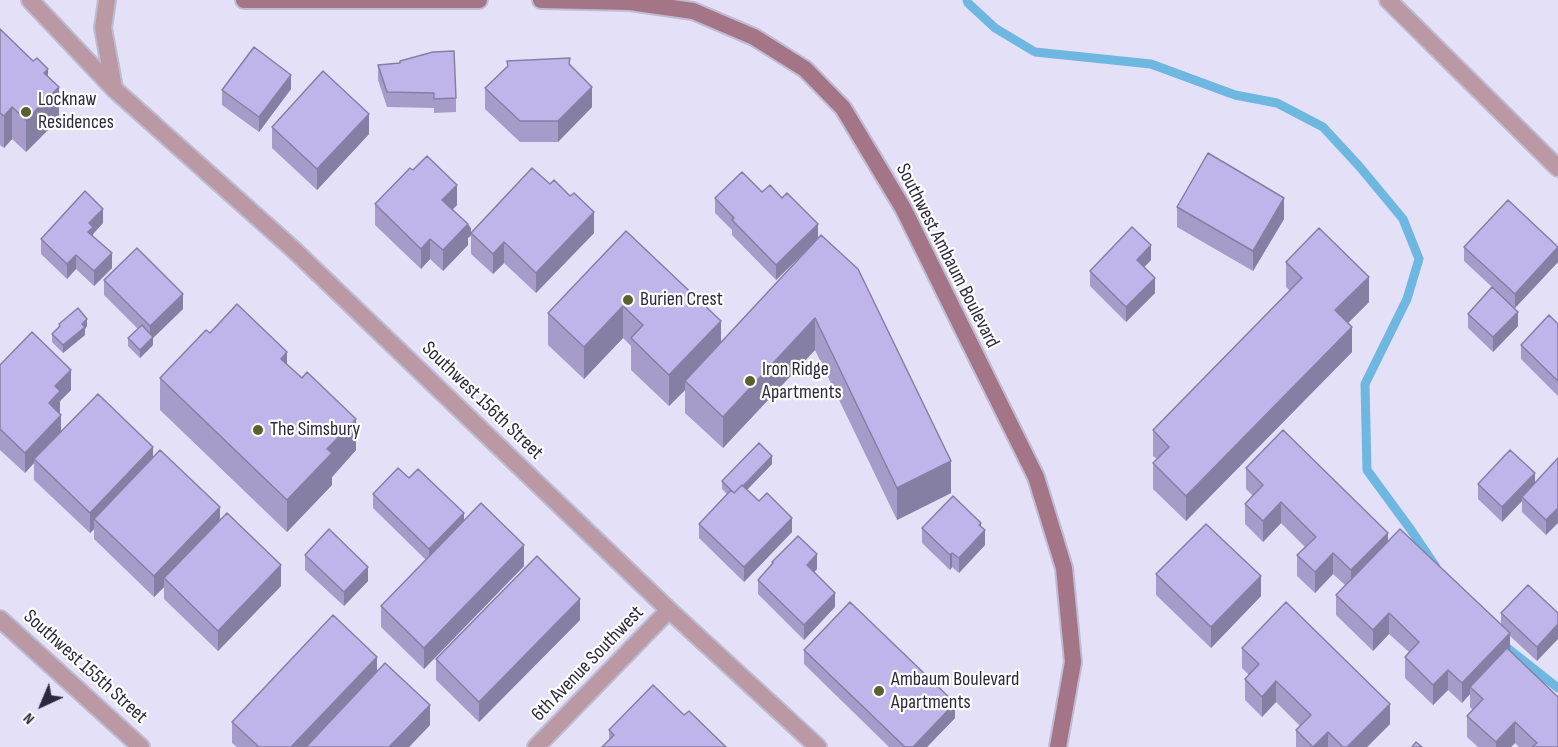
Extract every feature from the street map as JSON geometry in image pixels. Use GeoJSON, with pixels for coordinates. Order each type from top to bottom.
{"type":"FeatureCollection","features":[{"type":"Feature","properties":{"kind":"main road"},"geometry":{"type":"LineString","coordinates":[[244,0],[479,0]]}},
{"type":"Feature","properties":{"kind":"main road","name":"Southwest Ambaum Boulevard"},"geometry":{"type":"LineString","coordinates":[[541,0],[630,2],[693,11],[765,43],[805,69],[843,108],[903,208],[1036,477],[1064,568],[1073,663],[1058,747]]}},
{"type":"Feature","properties":{"kind":"street","name":"Southwest 156th Street"},"geometry":{"type":"LineString","coordinates":[[30,0],[114,89],[293,249],[669,610],[818,747]]}},
{"type":"Feature","properties":{"kind":"street"},"geometry":{"type":"LineString","coordinates":[[107,0],[103,27],[114,89]]}},
{"type":"Feature","properties":{"kind":"street"},"geometry":{"type":"LineString","coordinates":[[1388,0],[1558,168]]}},
{"type":"Feature","properties":{"kind":"street","name":"6th Avenue Southwest"},"geometry":{"type":"LineString","coordinates":[[537,747],[669,610]]}},
{"type":"Feature","properties":{"kind":"street","name":"Southwest 155th Street"},"geometry":{"type":"LineString","coordinates":[[0,619],[141,747]]}},
{"type":"Feature","properties":{"kind":"building"},"geometry":{"type":"Polygon","coordinates":[[[0,29],[33,61],[37,58],[48,69],[44,73],[59,87],[26,120],[12,107],[4,116],[0,113],[0,29]]]}},
{"type":"Feature","properties":{"kind":"building"},"geometry":{"type":"Polygon","coordinates":[[[254,47],[291,75],[259,117],[222,90],[254,47]]]}},
{"type":"Feature","properties":{"kind":"building"},"geometry":{"type":"Polygon","coordinates":[[[454,51],[456,98],[434,99],[434,93],[387,92],[378,65],[400,63],[400,61],[433,52],[454,51]]]}},
{"type":"Feature","properties":{"kind":"building"},"geometry":{"type":"Polygon","coordinates":[[[570,58],[569,64],[592,87],[558,121],[520,121],[485,88],[508,66],[507,61],[570,58]]]}},
{"type":"Feature","properties":{"kind":"building"},"geometry":{"type":"Polygon","coordinates":[[[323,71],[369,114],[317,169],[272,127],[323,71]]]}},
{"type":"Feature","properties":{"kind":"building"},"geometry":{"type":"Polygon","coordinates":[[[1208,153],[1284,198],[1253,251],[1177,207],[1208,153]]]}},
{"type":"Feature","properties":{"kind":"building"},"geometry":{"type":"Polygon","coordinates":[[[427,156],[457,185],[442,200],[468,224],[443,250],[430,239],[421,249],[375,204],[410,168],[413,170],[427,156]]]}},
{"type":"Feature","properties":{"kind":"building"},"geometry":{"type":"Polygon","coordinates":[[[532,168],[550,184],[554,180],[570,196],[574,193],[594,212],[536,273],[504,242],[493,254],[471,233],[532,168]]]}},
{"type":"Feature","properties":{"kind":"building"},"geometry":{"type":"Polygon","coordinates":[[[742,172],[762,192],[770,185],[782,198],[787,193],[818,224],[776,265],[732,220],[734,218],[715,198],[742,172]]]}},
{"type":"Feature","properties":{"kind":"building"},"geometry":{"type":"Polygon","coordinates":[[[85,191],[103,209],[89,223],[93,227],[88,232],[112,253],[94,271],[76,255],[67,264],[41,239],[85,191]]]}},
{"type":"Feature","properties":{"kind":"building"},"geometry":{"type":"Polygon","coordinates":[[[1508,200],[1558,247],[1515,294],[1464,247],[1508,200]]]}},
{"type":"Feature","properties":{"kind":"building"},"geometry":{"type":"Polygon","coordinates":[[[1132,227],[1151,245],[1137,260],[1155,278],[1126,307],[1090,271],[1132,227]]]}},
{"type":"Feature","properties":{"kind":"building"},"geometry":{"type":"Polygon","coordinates":[[[1319,228],[1369,277],[1335,310],[1352,327],[1186,496],[1153,463],[1169,447],[1153,430],[1302,278],[1286,262],[1319,228]]]}},
{"type":"Feature","properties":{"kind":"building"},"geometry":{"type":"Polygon","coordinates":[[[626,231],[721,321],[669,375],[631,338],[643,325],[623,306],[584,347],[548,313],[626,231]]]}},
{"type":"Feature","properties":{"kind":"building","name":"Iron Ridge Apartments"},"geometry":{"type":"Polygon","coordinates":[[[821,235],[858,269],[951,461],[897,488],[815,318],[723,417],[685,381],[821,235]]]}},
{"type":"Feature","properties":{"kind":"building"},"geometry":{"type":"Polygon","coordinates":[[[137,248],[183,294],[150,326],[104,280],[137,248]]]}},
{"type":"Feature","properties":{"kind":"building"},"geometry":{"type":"Polygon","coordinates":[[[1492,287],[1518,312],[1493,337],[1468,314],[1492,287]]]}},
{"type":"Feature","properties":{"kind":"building","name":"The Simsbury"},"geometry":{"type":"Polygon","coordinates":[[[237,304],[287,352],[281,359],[302,378],[307,372],[356,419],[327,449],[332,453],[287,500],[160,378],[206,330],[210,333],[237,304]]]}},
{"type":"Feature","properties":{"kind":"building"},"geometry":{"type":"Polygon","coordinates":[[[78,308],[87,319],[82,324],[85,327],[63,345],[52,334],[60,326],[59,324],[78,308]]]}},
{"type":"Feature","properties":{"kind":"building"},"geometry":{"type":"Polygon","coordinates":[[[1549,315],[1558,324],[1558,381],[1521,345],[1549,315]]]}},
{"type":"Feature","properties":{"kind":"building"},"geometry":{"type":"Polygon","coordinates":[[[142,325],[153,337],[140,350],[128,338],[142,325]]]}},
{"type":"Feature","properties":{"kind":"building"},"geometry":{"type":"Polygon","coordinates":[[[32,332],[71,370],[55,386],[60,391],[49,403],[61,415],[25,453],[0,429],[0,365],[32,332]]]}},
{"type":"Feature","properties":{"kind":"building"},"geometry":{"type":"Polygon","coordinates":[[[98,394],[153,447],[90,513],[34,459],[98,394]]]}},
{"type":"Feature","properties":{"kind":"building"},"geometry":{"type":"Polygon","coordinates":[[[1283,430],[1388,533],[1351,570],[1333,553],[1315,572],[1297,555],[1316,537],[1281,502],[1263,521],[1245,504],[1263,485],[1246,468],[1283,430]]]}},
{"type":"Feature","properties":{"kind":"building"},"geometry":{"type":"Polygon","coordinates":[[[759,443],[772,456],[734,493],[722,481],[759,443]]]}},
{"type":"Feature","properties":{"kind":"building"},"geometry":{"type":"Polygon","coordinates":[[[160,450],[220,507],[154,576],[94,519],[160,450]]]}},
{"type":"Feature","properties":{"kind":"building"},"geometry":{"type":"Polygon","coordinates":[[[1510,450],[1535,473],[1502,507],[1478,484],[1510,450]]]}},
{"type":"Feature","properties":{"kind":"building"},"geometry":{"type":"Polygon","coordinates":[[[1558,458],[1558,508],[1546,520],[1522,497],[1558,458]]]}},
{"type":"Feature","properties":{"kind":"building"},"geometry":{"type":"Polygon","coordinates":[[[398,468],[409,478],[418,469],[464,513],[429,549],[373,494],[398,468]]]}},
{"type":"Feature","properties":{"kind":"building"},"geometry":{"type":"Polygon","coordinates":[[[742,485],[759,501],[767,493],[792,518],[744,567],[699,524],[731,490],[734,493],[742,485]]]}},
{"type":"Feature","properties":{"kind":"building"},"geometry":{"type":"Polygon","coordinates":[[[953,496],[981,523],[979,525],[985,530],[959,558],[952,553],[950,555],[922,528],[953,496]]]}},
{"type":"Feature","properties":{"kind":"building"},"geometry":{"type":"Polygon","coordinates":[[[481,503],[524,545],[424,648],[381,606],[481,503]]]}},
{"type":"Feature","properties":{"kind":"building"},"geometry":{"type":"Polygon","coordinates":[[[227,513],[281,565],[218,631],[164,578],[227,513]]]}},
{"type":"Feature","properties":{"kind":"building"},"geometry":{"type":"Polygon","coordinates":[[[1206,524],[1261,576],[1211,627],[1156,574],[1206,524]]]}},
{"type":"Feature","properties":{"kind":"building"},"geometry":{"type":"Polygon","coordinates":[[[329,529],[368,567],[344,592],[305,555],[329,529]]]}},
{"type":"Feature","properties":{"kind":"building"},"geometry":{"type":"Polygon","coordinates":[[[1400,529],[1510,633],[1462,683],[1448,670],[1433,685],[1405,657],[1419,642],[1389,613],[1373,630],[1336,595],[1400,529]]]}},
{"type":"Feature","properties":{"kind":"building"},"geometry":{"type":"Polygon","coordinates":[[[798,536],[817,554],[807,565],[835,593],[804,625],[758,580],[798,536]]]}},
{"type":"Feature","properties":{"kind":"building"},"geometry":{"type":"Polygon","coordinates":[[[537,556],[580,599],[479,702],[436,659],[537,556]]]}},
{"type":"Feature","properties":{"kind":"building"},"geometry":{"type":"Polygon","coordinates":[[[1528,585],[1558,613],[1558,624],[1537,647],[1501,613],[1528,585]]]}},
{"type":"Feature","properties":{"kind":"building","name":"Ambaum Boulevard Apartments"},"geometry":{"type":"Polygon","coordinates":[[[850,602],[955,703],[913,747],[905,747],[804,650],[850,602]]]}},
{"type":"Feature","properties":{"kind":"building"},"geometry":{"type":"Polygon","coordinates":[[[1286,602],[1390,704],[1347,747],[1343,747],[1328,732],[1313,747],[1296,730],[1311,715],[1276,681],[1262,697],[1245,679],[1259,664],[1242,648],[1286,602]]]}},
{"type":"Feature","properties":{"kind":"building"},"geometry":{"type":"Polygon","coordinates":[[[333,615],[377,657],[291,747],[259,747],[232,722],[333,615]]]}},
{"type":"Feature","properties":{"kind":"building"},"geometry":{"type":"Polygon","coordinates":[[[1507,648],[1558,697],[1558,747],[1532,747],[1537,743],[1515,722],[1496,742],[1467,716],[1483,699],[1470,687],[1507,648]]]}},
{"type":"Feature","properties":{"kind":"building"},"geometry":{"type":"Polygon","coordinates":[[[385,663],[430,705],[389,747],[306,747],[385,663]]]}},
{"type":"Feature","properties":{"kind":"building"},"geometry":{"type":"Polygon","coordinates":[[[653,685],[684,715],[689,711],[726,747],[602,747],[614,735],[609,730],[653,685]]]}},
{"type":"Feature","properties":{"kind":"building"},"geometry":{"type":"Polygon","coordinates":[[[1416,742],[1422,747],[1412,747],[1416,742]]]}},
{"type":"Feature","properties":{"kind":"waterway"},"geometry":{"type":"LineString","coordinates":[[967,0],[995,28],[1035,52],[1151,64],[1235,95],[1277,103],[1323,127],[1403,219],[1419,259],[1407,299],[1365,384],[1367,470],[1436,567]]}},
{"type":"Feature","properties":{"kind":"waterway"},"geometry":{"type":"LineString","coordinates":[[1501,643],[1558,688]]}},
{"type":"Feature","properties":{"kind":"place","name":"Locknaw Residences"},"geometry":{"type":"Point","coordinates":[26,112]}},
{"type":"Feature","properties":{"kind":"place","name":"Burien Crest"},"geometry":{"type":"Point","coordinates":[628,300]}},
{"type":"Feature","properties":{"kind":"place","name":"Iron Ridge Apartments"},"geometry":{"type":"Point","coordinates":[750,381]}},
{"type":"Feature","properties":{"kind":"place","name":"The Simsbury"},"geometry":{"type":"Point","coordinates":[258,430]}},
{"type":"Feature","properties":{"kind":"place","name":"Ambaum Boulevard Apartments"},"geometry":{"type":"Point","coordinates":[879,691]}}]}
